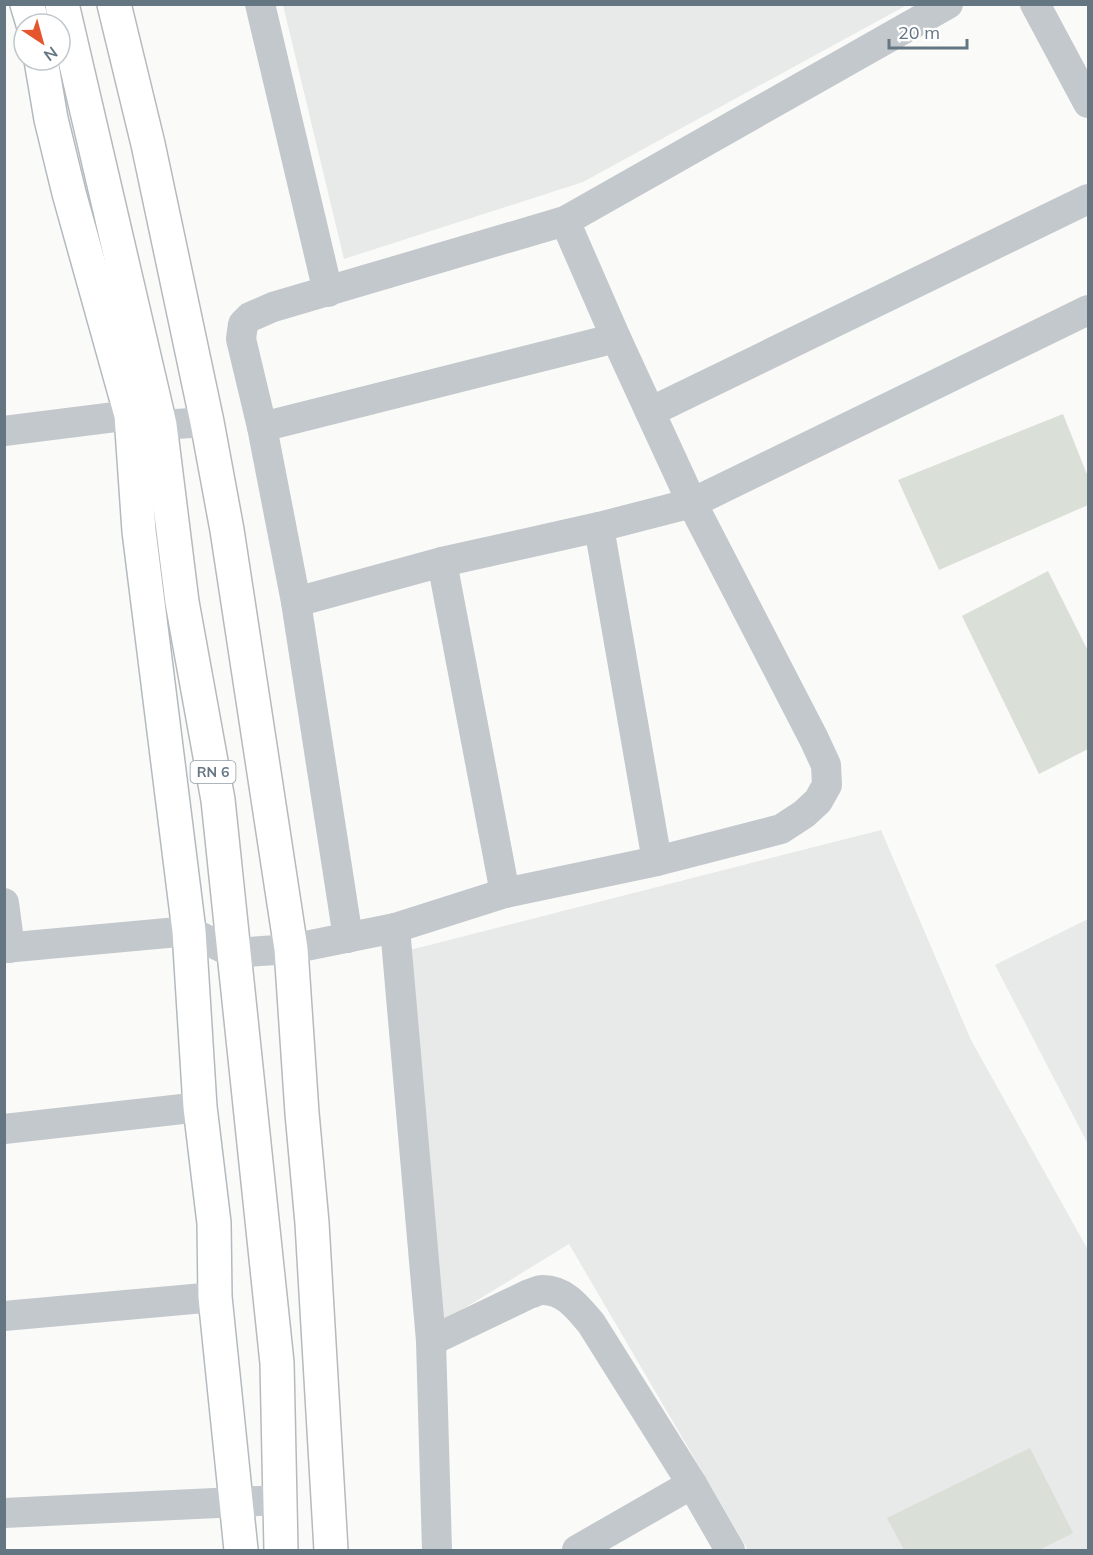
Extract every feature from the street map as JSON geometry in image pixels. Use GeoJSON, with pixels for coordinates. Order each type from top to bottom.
{"type":"FeatureCollection","features":[{"type":"Feature","properties":{"kind":"main road","name":"RN 6"},"geometry":{"type":"LineString","coordinates":[[62,4],[182,602],[218,800],[277,1363],[281,1551]]}},
{"type":"Feature","properties":{"kind":"main road"},"geometry":{"type":"LineString","coordinates":[[114,4],[148,144],[207,422],[229,541],[291,949],[312,1223],[331,1551]]}},
{"type":"Feature","properties":{"kind":"main road"},"geometry":{"type":"LineString","coordinates":[[43,72],[51,119],[69,192],[146,420],[139,531],[189,931],[200,1107],[214,1223],[215,1297],[241,1551]]}},
{"type":"Feature","properties":{"kind":"street"},"geometry":{"type":"LineString","coordinates":[[260,4],[328,292]]}},
{"type":"Feature","properties":{"kind":"street"},"geometry":{"type":"LineString","coordinates":[[348,938],[296,602],[262,427],[241,339],[243,324],[250,317],[273,307],[565,221],[948,4]]}},
{"type":"Feature","properties":{"kind":"street"},"geometry":{"type":"LineString","coordinates":[[1035,4],[1089,103]]}},
{"type":"Feature","properties":{"kind":"street"},"geometry":{"type":"LineString","coordinates":[[650,412],[1089,199]]}},
{"type":"Feature","properties":{"kind":"street"},"geometry":{"type":"LineString","coordinates":[[4,903],[7,948],[189,931],[233,952],[291,949],[395,928],[505,893],[657,861],[781,829],[804,814],[818,801],[827,785],[826,765],[692,502],[565,221]]}},
{"type":"Feature","properties":{"kind":"street"},"geometry":{"type":"LineString","coordinates":[[296,602],[442,562],[692,502],[1089,310]]}},
{"type":"Feature","properties":{"kind":"street"},"geometry":{"type":"LineString","coordinates":[[262,427],[616,338]]}},
{"type":"Feature","properties":{"kind":"street"},"geometry":{"type":"LineString","coordinates":[[4,431],[146,420],[207,422]]}},
{"type":"Feature","properties":{"kind":"street"},"geometry":{"type":"LineString","coordinates":[[599,526],[657,861]]}},
{"type":"Feature","properties":{"kind":"street"},"geometry":{"type":"LineString","coordinates":[[442,562],[505,893]]}},
{"type":"Feature","properties":{"kind":"street"},"geometry":{"type":"LineString","coordinates":[[395,928],[431,1341],[437,1551]]}},
{"type":"Feature","properties":{"kind":"street"},"geometry":{"type":"LineString","coordinates":[[4,1129],[200,1107]]}},
{"type":"Feature","properties":{"kind":"street"},"geometry":{"type":"LineString","coordinates":[[431,1341],[542,1290],[557,1293],[572,1301],[591,1323],[692,1484],[730,1551]]}},
{"type":"Feature","properties":{"kind":"street"},"geometry":{"type":"LineString","coordinates":[[4,1316],[215,1297]]}},
{"type":"Feature","properties":{"kind":"street"},"geometry":{"type":"LineString","coordinates":[[577,1551],[692,1484]]}},
{"type":"Feature","properties":{"kind":"street"},"geometry":{"type":"LineString","coordinates":[[4,1513],[280,1500]]}},
{"type":"Feature","properties":{"kind":"shaded area"},"geometry":{"type":"Polygon","coordinates":[[[283,4],[907,5],[583,182],[344,259],[283,4]]]}},
{"type":"Feature","properties":{"kind":"shaded area"},"geometry":{"type":"Polygon","coordinates":[[[1063,414],[1088,477],[1088,505],[939,570],[898,480],[1063,414]]]}},
{"type":"Feature","properties":{"kind":"shaded area"},"geometry":{"type":"Polygon","coordinates":[[[1048,571],[1088,651],[1088,749],[1039,774],[962,616],[1048,571]]]}},
{"type":"Feature","properties":{"kind":"shaded area"},"geometry":{"type":"Polygon","coordinates":[[[881,830],[971,1040],[1088,1250],[1088,1550],[748,1550],[569,1244],[437,1325],[394,954],[881,830]]]}},
{"type":"Feature","properties":{"kind":"shaded area"},"geometry":{"type":"Polygon","coordinates":[[[1088,919],[1088,1144],[995,965],[1088,919]]]}},
{"type":"Feature","properties":{"kind":"shaded area"},"geometry":{"type":"Polygon","coordinates":[[[1030,1448],[1073,1533],[1039,1550],[904,1550],[887,1518],[1030,1448]]]}}]}
